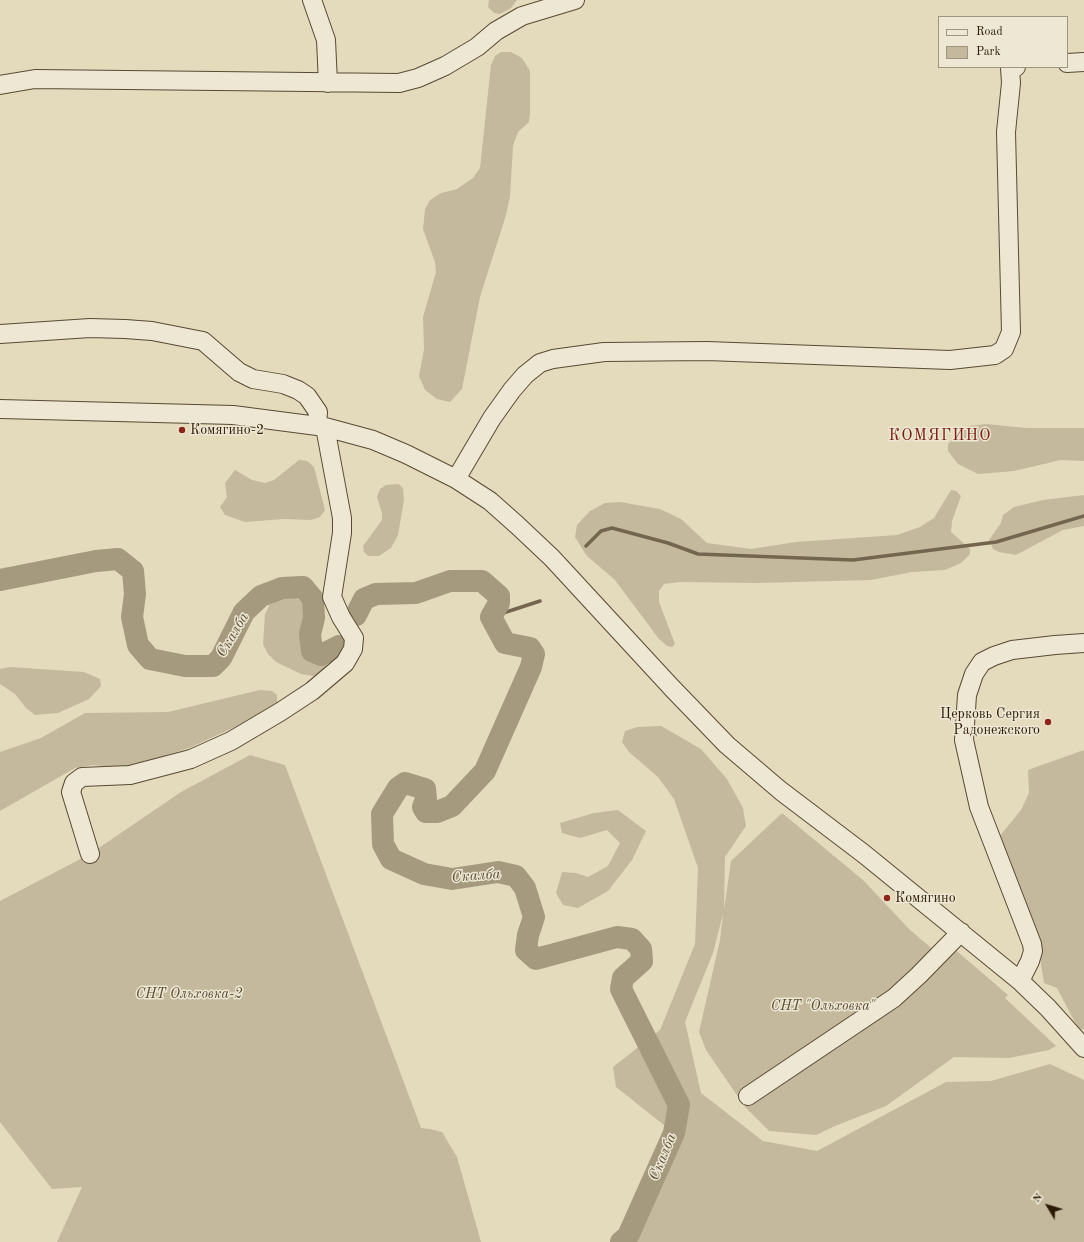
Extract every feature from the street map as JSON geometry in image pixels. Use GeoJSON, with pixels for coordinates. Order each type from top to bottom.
{"type":"FeatureCollection","features":[{"type":"Feature","properties":{"kind":"street"},"geometry":{"type":"LineString","coordinates":[[312,0],[326,40],[328,83]]}},
{"type":"Feature","properties":{"kind":"street"},"geometry":{"type":"LineString","coordinates":[[0,85],[35,79],[399,84],[446,66],[477,46],[496,31],[522,16],[575,0]]}},
{"type":"Feature","properties":{"kind":"street"},"geometry":{"type":"LineString","coordinates":[[1068,63],[1084,62]]}},
{"type":"Feature","properties":{"kind":"street"},"geometry":{"type":"LineString","coordinates":[[456,479],[492,418],[512,390],[525,375],[540,363],[553,359],[604,352],[707,351],[950,360],[995,354],[1004,349],[1011,332],[1006,132],[1011,83],[1010,68]]}},
{"type":"Feature","properties":{"kind":"street"},"geometry":{"type":"LineString","coordinates":[[0,334],[90,328],[152,331],[203,341],[239,372],[253,379],[283,384],[298,390],[307,396],[318,412],[342,518],[342,534],[332,597],[341,617],[354,638],[353,649],[345,663],[312,690],[230,741],[190,759],[130,775],[82,777],[74,783],[71,792],[90,854]]}},
{"type":"Feature","properties":{"kind":"street"},"geometry":{"type":"LineString","coordinates":[[0,409],[232,415],[321,426],[373,440],[406,454],[456,479],[495,506],[552,558],[672,688],[727,744],[781,791],[961,932],[1020,981],[1082,1043]]}},
{"type":"Feature","properties":{"kind":"street"},"geometry":{"type":"LineString","coordinates":[[1020,981],[1030,961],[1033,951],[1032,944],[978,807],[964,740],[967,695],[974,674],[982,662],[994,656],[1012,650],[1084,643]]}},
{"type":"Feature","properties":{"kind":"street"},"geometry":{"type":"LineString","coordinates":[[748,1096],[894,998],[920,975],[961,932]]}},
{"type":"Feature","properties":{"kind":"green space"},"geometry":{"type":"Polygon","coordinates":[[[489,0],[517,0],[511,8],[500,14],[494,13],[488,7],[489,0]]]}},
{"type":"Feature","properties":{"kind":"green space"},"geometry":{"type":"Polygon","coordinates":[[[501,52],[511,52],[522,58],[530,71],[529,122],[518,132],[513,146],[510,196],[506,215],[480,297],[462,389],[450,402],[437,399],[425,390],[419,376],[424,349],[423,317],[436,272],[435,262],[423,229],[425,209],[430,200],[441,193],[457,189],[473,178],[480,168],[491,65],[495,56],[501,52]]]}},
{"type":"Feature","properties":{"kind":"green space"},"geometry":{"type":"Polygon","coordinates":[[[986,424],[1026,428],[1084,428],[1084,461],[1061,460],[1014,471],[978,474],[958,464],[948,451],[948,444],[968,426],[986,424]]]}},
{"type":"Feature","properties":{"kind":"green space"},"geometry":{"type":"Polygon","coordinates":[[[299,460],[307,461],[314,467],[325,510],[320,517],[311,520],[284,519],[245,522],[225,515],[220,507],[227,497],[225,483],[235,470],[252,480],[265,483],[274,480],[299,460]]]}},
{"type":"Feature","properties":{"kind":"green space"},"geometry":{"type":"Polygon","coordinates":[[[399,484],[403,489],[404,500],[398,535],[391,548],[379,556],[368,556],[364,552],[363,546],[382,520],[382,513],[377,497],[380,489],[386,485],[399,484]]]}},
{"type":"Feature","properties":{"kind":"green space"},"geometry":{"type":"Polygon","coordinates":[[[951,490],[956,491],[961,496],[952,521],[951,532],[970,549],[970,554],[961,563],[945,570],[912,572],[871,580],[758,583],[679,582],[664,584],[659,591],[659,602],[675,644],[672,647],[667,646],[659,639],[615,580],[586,555],[575,537],[577,525],[590,511],[605,503],[620,502],[660,509],[681,519],[707,543],[751,549],[796,542],[897,535],[920,527],[934,518],[951,490]]]}},
{"type":"Feature","properties":{"kind":"green space"},"geometry":{"type":"Polygon","coordinates":[[[1084,495],[1084,526],[1063,530],[1016,555],[999,552],[993,549],[989,540],[1001,523],[1003,515],[1014,507],[1043,500],[1084,495]]]}},
{"type":"Feature","properties":{"kind":"green space"},"geometry":{"type":"Polygon","coordinates":[[[282,595],[292,596],[301,601],[307,620],[303,645],[307,655],[311,659],[325,661],[328,668],[322,674],[314,676],[301,674],[276,662],[268,654],[263,644],[265,614],[272,600],[282,595]]]}},
{"type":"Feature","properties":{"kind":"green space"},"geometry":{"type":"Polygon","coordinates":[[[10,667],[84,672],[100,679],[101,686],[89,699],[58,713],[35,715],[26,708],[15,694],[0,684],[0,669],[10,667]]]}},
{"type":"Feature","properties":{"kind":"green space"},"geometry":{"type":"Polygon","coordinates":[[[260,690],[272,691],[277,695],[277,703],[235,727],[189,748],[132,766],[112,767],[93,765],[75,768],[0,811],[0,752],[41,738],[85,713],[168,712],[260,690]]]}},
{"type":"Feature","properties":{"kind":"green space","name":"СНТ \"Ольховка\""},"geometry":{"type":"Polygon","coordinates":[[[661,726],[701,749],[727,779],[743,808],[746,826],[725,857],[724,910],[731,861],[782,813],[863,880],[910,930],[936,952],[952,947],[1008,995],[1005,998],[1056,1046],[1049,1050],[1009,1058],[954,1057],[886,1106],[816,1135],[769,1131],[745,1107],[706,1050],[699,1032],[720,940],[723,914],[713,953],[685,1022],[701,1093],[763,1141],[817,1151],[946,1082],[991,1081],[1050,1064],[1084,1080],[1084,1242],[621,1242],[628,1236],[674,1133],[616,1087],[613,1067],[660,1030],[695,944],[698,868],[674,799],[658,777],[629,752],[622,742],[625,731],[638,727],[661,726]]]}},
{"type":"Feature","properties":{"kind":"green space"},"geometry":{"type":"Polygon","coordinates":[[[1084,750],[1084,1029],[1079,1030],[1057,988],[1044,983],[1038,946],[999,837],[1021,810],[1029,793],[1028,770],[1084,750]]]}},
{"type":"Feature","properties":{"kind":"green space","name":"СНТ Ольховка-2"},"geometry":{"type":"Polygon","coordinates":[[[250,755],[285,765],[421,1128],[442,1132],[457,1157],[481,1242],[57,1242],[82,1187],[52,1189],[0,1122],[0,901],[90,854],[181,792],[250,755]]]}},
{"type":"Feature","properties":{"kind":"green space"},"geometry":{"type":"Polygon","coordinates":[[[618,810],[646,831],[632,860],[608,891],[578,908],[563,905],[556,893],[562,872],[576,873],[588,877],[608,866],[620,843],[607,830],[580,838],[562,833],[560,823],[594,813],[618,810]]]}},
{"type":"Feature","properties":{"kind":"waterway"},"geometry":{"type":"LineString","coordinates":[[586,546],[601,531],[612,528],[668,543],[698,554],[853,560],[996,542],[1084,516]]}},
{"type":"Feature","properties":{"kind":"waterway","name":"Скалба"},"geometry":{"type":"LineString","coordinates":[[0,580],[96,561],[118,559],[133,571],[135,594],[132,617],[138,645],[150,659],[185,666],[213,666],[221,658],[244,612],[261,596],[282,588],[303,587],[313,599],[314,618],[310,634],[312,651],[321,655],[339,646]]}},
{"type":"Feature","properties":{"kind":"waterway","name":"Скалба"},"geometry":{"type":"LineString","coordinates":[[356,615],[364,599],[376,594],[416,593],[450,581],[482,581],[499,596],[499,603],[491,617],[505,643],[530,648],[534,654],[531,667],[485,771],[452,806],[437,812],[426,812],[423,807],[426,799],[425,789],[405,783],[398,788],[382,814],[383,844],[391,859],[424,874],[452,879],[498,872],[516,876],[525,888],[534,917],[528,935],[526,950],[536,959],[617,937],[632,939],[641,949],[642,961],[623,978],[621,989],[679,1105],[674,1133],[628,1236],[621,1242]]}},
{"type":"Feature","properties":{"kind":"waterway"},"geometry":{"type":"LineString","coordinates":[[491,617],[540,601]]}},
{"type":"Feature","properties":{"kind":"place","name":"Комягино-2"},"geometry":{"type":"Point","coordinates":[182,430]}},
{"type":"Feature","properties":{"kind":"place","name":"Церковь Сергия Радонежского"},"geometry":{"type":"Point","coordinates":[1048,722]}},
{"type":"Feature","properties":{"kind":"place","name":"Комягино"},"geometry":{"type":"Point","coordinates":[887,898]}},
{"type":"Feature","properties":{"kind":"district","name":"КОМЯГИНО"},"geometry":{"type":"Point","coordinates":[940,436]}}]}
